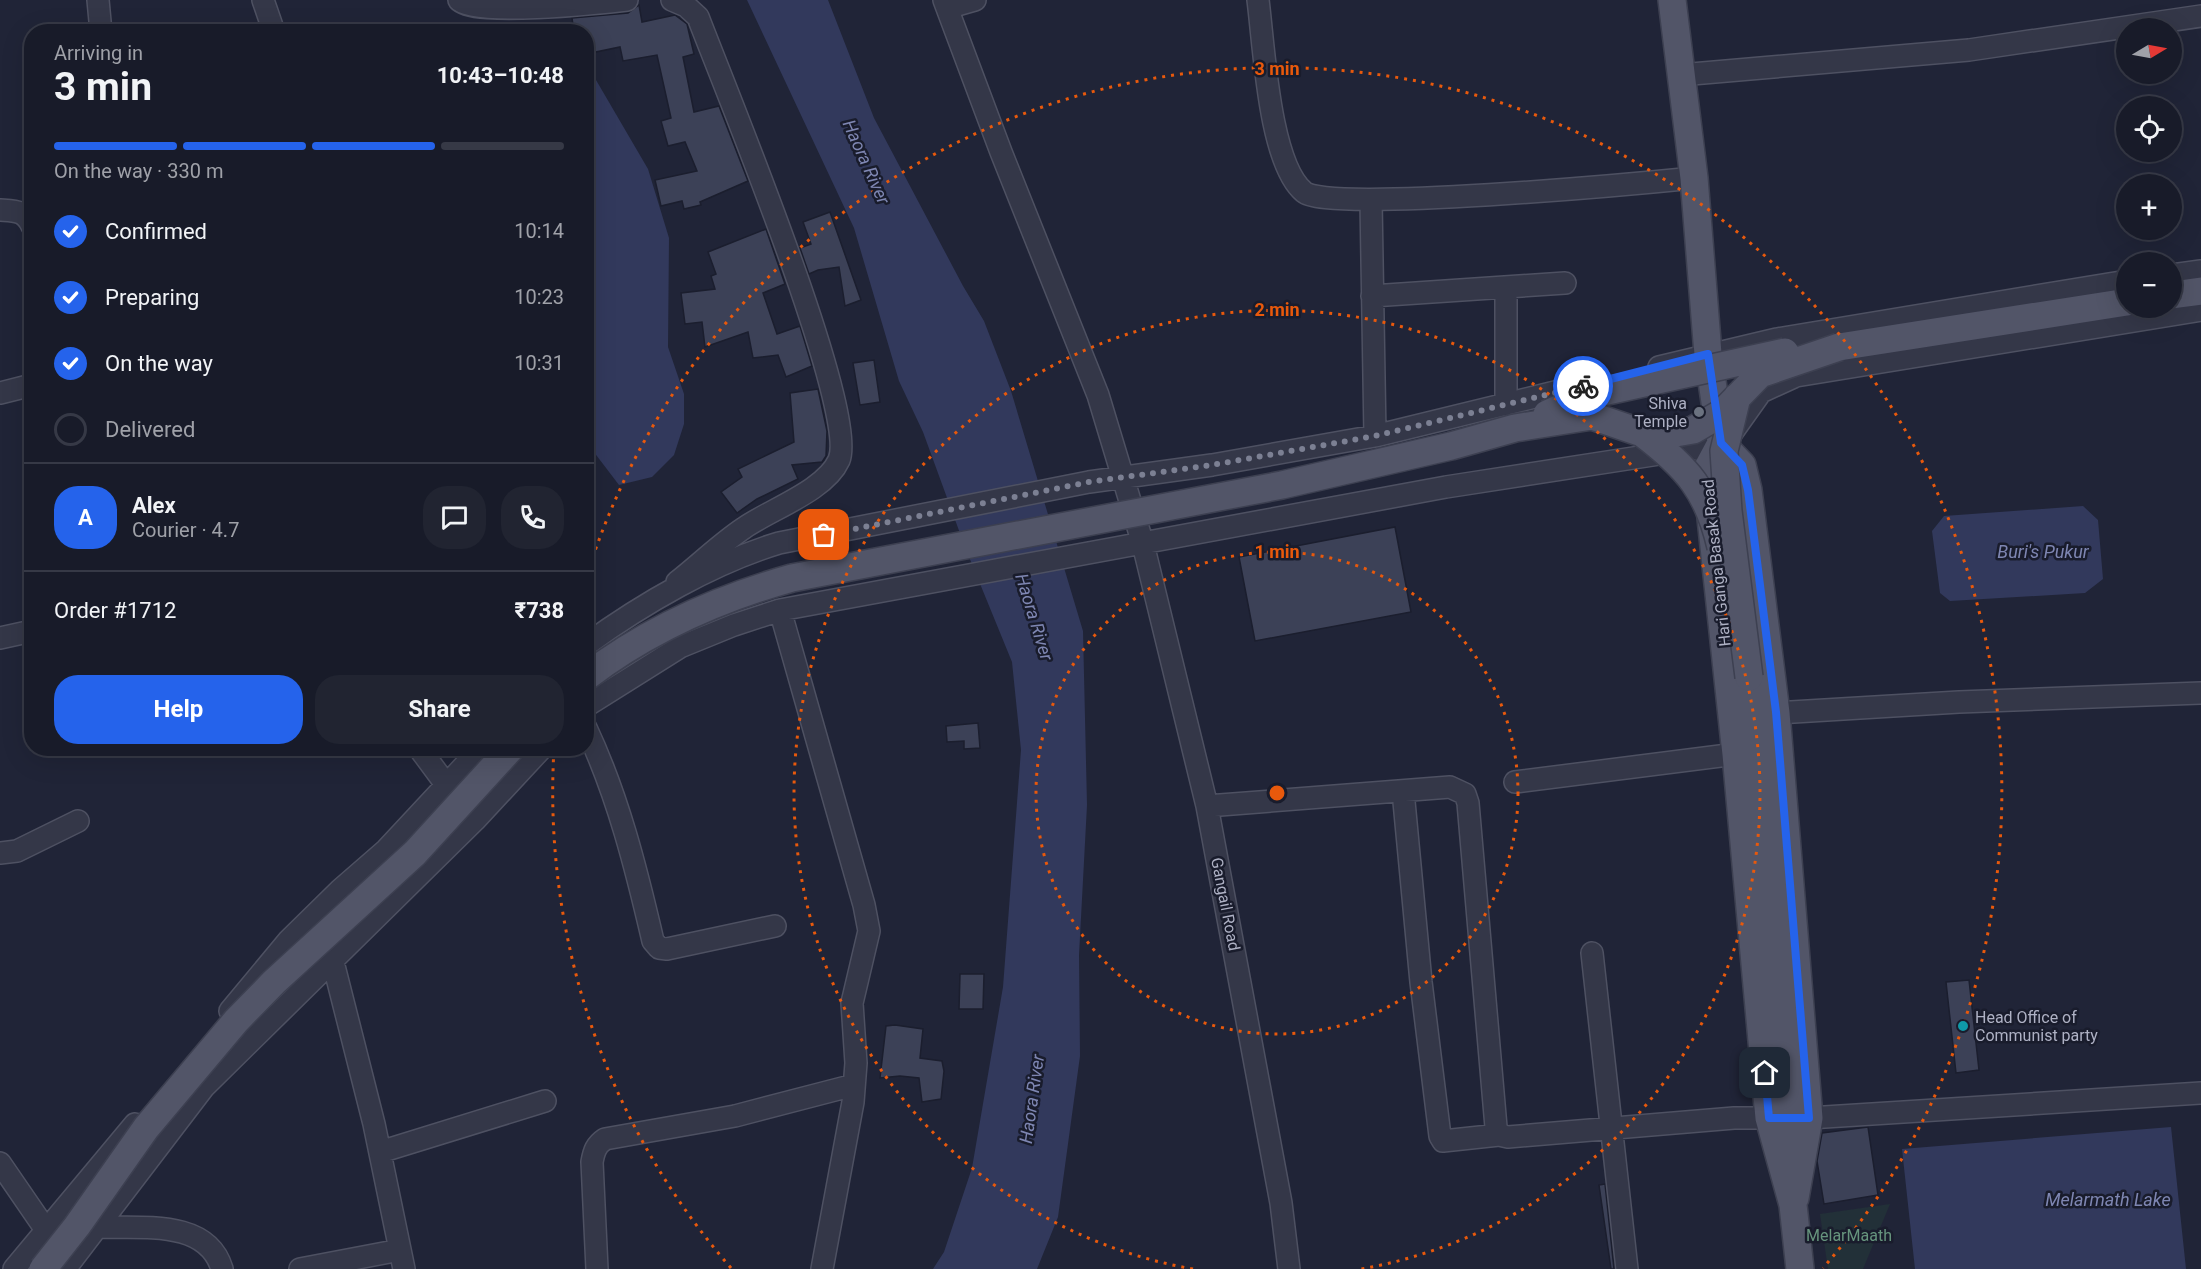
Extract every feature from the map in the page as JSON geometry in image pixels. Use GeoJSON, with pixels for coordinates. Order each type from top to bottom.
{"type":"FeatureCollection","features":[{"type":"Feature","properties":{"kind":"main road"},"geometry":{"type":"LineString","coordinates":[[1672,0],[1694,178],[1708,354],[1721,443],[1742,465],[1748,490],[1776,712],[1789,1118],[1793,1205],[1800,1269]]}},
{"type":"Feature","properties":{"kind":"main road"},"geometry":{"type":"LineString","coordinates":[[2182,294],[2201,291]]}},
{"type":"Feature","properties":{"kind":"main road"},"geometry":{"type":"LineString","coordinates":[[594,671],[613,657],[680,618],[717,602],[792,578],[1282,485],[1440,449],[1511,416],[1588,395],[1804,348],[1839,347],[2116,304]]}},
{"type":"Feature","properties":{"kind":"main road"},"geometry":{"type":"LineString","coordinates":[[1511,416],[1592,416],[1642,433],[1670,434],[1693,430],[1722,413],[1760,374],[1839,347]]}},
{"type":"Feature","properties":{"kind":"main road"},"geometry":{"type":"LineString","coordinates":[[1737,397],[1724,451],[1728,511],[1749,677],[1789,1118]]}},
{"type":"Feature","properties":{"kind":"main road"},"geometry":{"type":"LineString","coordinates":[[1642,433],[1674,457],[1701,489],[1719,539],[1749,677]]}},
{"type":"Feature","properties":{"kind":"main road","name":"Hari Ganga Basak Road"},"geometry":{"type":"LineString","coordinates":[[1721,443],[1706,471],[1736,754],[1789,1118]]}},
{"type":"Feature","properties":{"kind":"main road"},"geometry":{"type":"LineString","coordinates":[[43,1269],[77,1226],[146,1128],[236,1021],[303,955],[408,860],[504,756]]}},
{"type":"Feature","properties":{"kind":"street"},"geometry":{"type":"LineString","coordinates":[[98,0],[100,24]]}},
{"type":"Feature","properties":{"kind":"street"},"geometry":{"type":"LineString","coordinates":[[263,0],[271,24]]}},
{"type":"Feature","properties":{"kind":"street"},"geometry":{"type":"LineString","coordinates":[[459,0],[480,8],[627,0]]}},
{"type":"Feature","properties":{"kind":"street"},"geometry":{"type":"LineString","coordinates":[[594,640],[648,603],[745,527],[794,499],[831,473],[839,459],[842,441],[834,400],[787,247],[698,17],[686,6],[672,0]]}},
{"type":"Feature","properties":{"kind":"street"},"geometry":{"type":"LineString","coordinates":[[946,4],[975,0]]}},
{"type":"Feature","properties":{"kind":"street"},"geometry":{"type":"LineString","coordinates":[[1258,0],[1278,142],[1287,170],[1305,194],[1313,198],[1371,201],[1611,187],[1694,178]]}},
{"type":"Feature","properties":{"kind":"street","name":"Gangail Road"},"geometry":{"type":"LineString","coordinates":[[946,4],[1098,395],[1143,544],[1207,806],[1281,1203],[1283,1267]]}},
{"type":"Feature","properties":{"kind":"street"},"geometry":{"type":"LineString","coordinates":[[1680,75],[1969,50],[2201,16]]}},
{"type":"Feature","properties":{"kind":"street"},"geometry":{"type":"LineString","coordinates":[[1371,201],[1375,436]]}},
{"type":"Feature","properties":{"kind":"street"},"geometry":{"type":"LineString","coordinates":[[0,210],[24,214]]}},
{"type":"Feature","properties":{"kind":"street"},"geometry":{"type":"LineString","coordinates":[[2182,274],[2201,271]]}},
{"type":"Feature","properties":{"kind":"street"},"geometry":{"type":"LineString","coordinates":[[1372,296],[1565,283]]}},
{"type":"Feature","properties":{"kind":"street"},"geometry":{"type":"LineString","coordinates":[[648,603],[747,553],[779,543],[1089,482],[1212,465],[1375,436],[1511,416],[1708,354],[1777,339],[2116,284]]}},
{"type":"Feature","properties":{"kind":"street"},"geometry":{"type":"LineString","coordinates":[[1506,287],[1511,416]]}},
{"type":"Feature","properties":{"kind":"street"},"geometry":{"type":"LineString","coordinates":[[594,701],[681,647],[734,625],[780,610],[1446,487],[1724,444],[1761,392],[1797,376],[2201,310]]}},
{"type":"Feature","properties":{"kind":"street"},"geometry":{"type":"LineString","coordinates":[[0,393],[24,387]]}},
{"type":"Feature","properties":{"kind":"street"},"geometry":{"type":"LineString","coordinates":[[780,610],[864,905],[869,930],[852,1003],[856,1042],[854,1085],[845,1154],[822,1269]]}},
{"type":"Feature","properties":{"kind":"street"},"geometry":{"type":"LineString","coordinates":[[1,634],[24,632]]}},
{"type":"Feature","properties":{"kind":"street"},"geometry":{"type":"LineString","coordinates":[[1776,712],[1959,702],[2201,693]]}},
{"type":"Feature","properties":{"kind":"street"},"geometry":{"type":"LineString","coordinates":[[594,747],[614,793],[653,940],[658,948],[667,949],[776,926]]}},
{"type":"Feature","properties":{"kind":"street"},"geometry":{"type":"LineString","coordinates":[[1515,782],[1736,754]]}},
{"type":"Feature","properties":{"kind":"street"},"geometry":{"type":"LineString","coordinates":[[425,756],[447,788],[475,820]]}},
{"type":"Feature","properties":{"kind":"street"},"geometry":{"type":"LineString","coordinates":[[14,1269],[289,940],[386,850],[447,788],[474,756]]}},
{"type":"Feature","properties":{"kind":"street"},"geometry":{"type":"LineString","coordinates":[[65,1269],[204,1088],[475,820],[535,756]]}},
{"type":"Feature","properties":{"kind":"street"},"geometry":{"type":"LineString","coordinates":[[1207,806],[1450,787],[1465,794],[1468,803],[1499,1135]]}},
{"type":"Feature","properties":{"kind":"street"},"geometry":{"type":"LineString","coordinates":[[1402,790],[1421,982],[1440,1136],[1443,1141],[1734,1118],[1789,1118],[2201,1093]]}},
{"type":"Feature","properties":{"kind":"street"},"geometry":{"type":"LineString","coordinates":[[0,853],[17,851],[78,821]]}},
{"type":"Feature","properties":{"kind":"street"},"geometry":{"type":"LineString","coordinates":[[1592,953],[1627,1269]]}},
{"type":"Feature","properties":{"kind":"street"},"geometry":{"type":"LineString","coordinates":[[300,1269],[402,1260],[380,1152],[333,962]]}},
{"type":"Feature","properties":{"kind":"street"},"geometry":{"type":"LineString","coordinates":[[597,1269],[591,1162],[595,1148],[600,1142],[639,1132],[735,1116],[854,1085]]}},
{"type":"Feature","properties":{"kind":"street"},"geometry":{"type":"LineString","coordinates":[[380,1152],[545,1101]]}},
{"type":"Feature","properties":{"kind":"street"},"geometry":{"type":"LineString","coordinates":[[0,1163],[46,1230]]}},
{"type":"Feature","properties":{"kind":"street"},"geometry":{"type":"LineString","coordinates":[[98,1227],[189,1233],[210,1248],[222,1269]]}},
{"type":"Feature","properties":{"kind":"green space","name":"MelarMaath"},"geometry":{"type":"Polygon","coordinates":[[[1890,1204],[1863,1269],[1828,1269],[1820,1214],[1890,1204]]]}},
{"type":"Feature","properties":{"kind":"water","name":"Haora River"},"geometry":{"type":"Polygon","coordinates":[[[747,0],[828,0],[874,118],[984,321],[1011,391],[1083,631],[1087,805],[1079,955],[1080,1056],[1058,1217],[1037,1269],[933,1269],[944,1252],[972,1168],[1003,987],[1021,750],[1012,662],[965,547],[923,432],[899,381],[854,228],[747,0]]]}},
{"type":"Feature","properties":{"kind":"water"},"geometry":{"type":"Polygon","coordinates":[[[594,79],[648,169],[669,238],[668,347],[684,394],[684,424],[674,455],[652,477],[619,485],[594,452],[594,79]]]}},
{"type":"Feature","properties":{"kind":"water","name":"Buri's Pukur"},"geometry":{"type":"Polygon","coordinates":[[[2083,506],[2098,520],[2103,579],[2085,593],[1950,601],[1940,593],[1932,531],[1944,516],[2083,506]]]}},
{"type":"Feature","properties":{"kind":"water","name":"Melarmath Lake"},"geometry":{"type":"Polygon","coordinates":[[[2171,1127],[2186,1269],[1915,1269],[1902,1149],[2171,1127]]]}},
{"type":"Feature","properties":{"kind":"building"},"geometry":{"type":"Polygon","coordinates":[[[639,5],[642,22],[675,15],[687,24],[694,54],[683,57],[694,112],[719,106],[748,181],[700,202],[701,205],[684,209],[682,201],[661,206],[655,180],[697,171],[685,142],[668,146],[661,121],[671,118],[657,55],[623,61],[620,47],[594,52],[594,24],[573,24],[572,18],[628,13],[639,5]]]}},
{"type":"Feature","properties":{"kind":"building"},"geometry":{"type":"Polygon","coordinates":[[[830,212],[861,300],[845,306],[839,267],[818,270],[809,274],[800,248],[811,244],[803,222],[830,212]]]}},
{"type":"Feature","properties":{"kind":"building"},"geometry":{"type":"Polygon","coordinates":[[[766,229],[785,284],[763,293],[777,334],[800,326],[812,366],[786,377],[778,355],[753,358],[748,332],[705,347],[702,322],[685,324],[681,293],[715,289],[711,276],[716,274],[708,252],[766,229]]]}},
{"type":"Feature","properties":{"kind":"building"},"geometry":{"type":"Polygon","coordinates":[[[874,360],[880,402],[860,405],[853,363],[874,360]]]}},
{"type":"Feature","properties":{"kind":"building"},"geometry":{"type":"Polygon","coordinates":[[[818,389],[827,431],[826,456],[822,462],[792,465],[798,479],[757,499],[737,513],[721,492],[742,477],[738,469],[794,442],[790,393],[818,389]]]}},
{"type":"Feature","properties":{"kind":"building"},"geometry":{"type":"Polygon","coordinates":[[[1395,527],[1411,612],[1255,641],[1239,557],[1395,527]]]}},
{"type":"Feature","properties":{"kind":"building"},"geometry":{"type":"Polygon","coordinates":[[[978,723],[980,748],[964,749],[964,741],[947,742],[946,726],[978,723]]]}},
{"type":"Feature","properties":{"kind":"building"},"geometry":{"type":"Polygon","coordinates":[[[960,974],[984,974],[983,1009],[959,1009],[960,974]]]}},
{"type":"Feature","properties":{"kind":"building","name":"Head Office of Communist party"},"geometry":{"type":"Polygon","coordinates":[[[1969,980],[1979,1070],[1956,1073],[1946,982],[1969,980]]]}},
{"type":"Feature","properties":{"kind":"building"},"geometry":{"type":"Polygon","coordinates":[[[886,1026],[923,1029],[920,1058],[942,1061],[944,1071],[941,1099],[922,1102],[919,1078],[900,1076],[880,1078],[886,1026]]]}},
{"type":"Feature","properties":{"kind":"building"},"geometry":{"type":"Polygon","coordinates":[[[1868,1127],[1878,1195],[1824,1204],[1817,1161],[1822,1133],[1868,1127]]]}},
{"type":"Feature","properties":{"kind":"building"},"geometry":{"type":"Polygon","coordinates":[[[1605,1184],[1614,1269],[1611,1269],[1599,1185],[1605,1184]]]}},
{"type":"Feature","properties":{"kind":"way so far"},"geometry":{"type":"LineString","coordinates":[[824,535],[1089,482],[1212,465],[1375,436],[1583,386]]}},
{"type":"Feature","properties":{"kind":"place","name":"Shiva Temple"},"geometry":{"type":"Point","coordinates":[1699,412]}},
{"type":"Feature","properties":{"kind":"place","name":"Head Office of Communist party"},"geometry":{"type":"Point","coordinates":[1963,1026]}},
{"type":"Feature","properties":{"kind":"route"},"geometry":{"type":"LineString","coordinates":[[1583,386],[1708,354],[1721,443],[1742,465],[1748,490],[1776,712],[1809,1118],[1769,1118],[1765,1073]]}}]}
